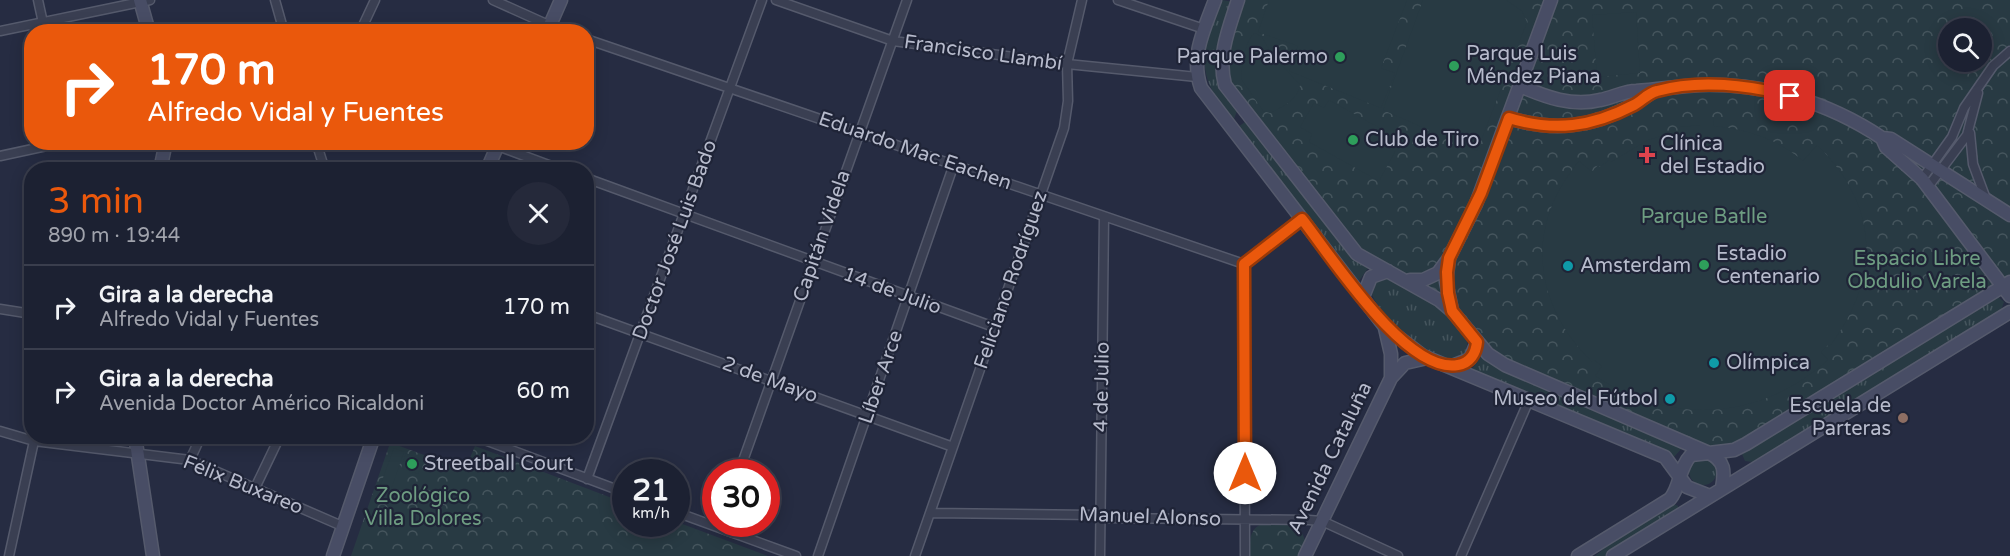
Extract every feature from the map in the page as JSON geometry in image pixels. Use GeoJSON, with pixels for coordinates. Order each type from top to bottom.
{"type":"FeatureCollection","features":[{"type":"Feature","properties":{"kind":"street"},"geometry":{"type":"LineString","coordinates":[[38,0],[44,24]]}},
{"type":"Feature","properties":{"kind":"street"},"geometry":{"type":"LineString","coordinates":[[275,0],[282,24]]}},
{"type":"Feature","properties":{"kind":"street"},"geometry":{"type":"LineString","coordinates":[[364,24],[375,0]]}},
{"type":"Feature","properties":{"kind":"street"},"geometry":{"type":"LineString","coordinates":[[493,0],[539,24]]}},
{"type":"Feature","properties":{"kind":"street"},"geometry":{"type":"LineString","coordinates":[[550,24],[561,0]]}},
{"type":"Feature","properties":{"kind":"street","name":"Doctor José Luis Bado"},"geometry":{"type":"LineString","coordinates":[[587,479],[762,0]]}},
{"type":"Feature","properties":{"kind":"street","name":"Francisco Llambí"},"geometry":{"type":"LineString","coordinates":[[776,0],[893,41],[1066,64],[1197,77]]}},
{"type":"Feature","properties":{"kind":"street","name":"Capitán Videla"},"geometry":{"type":"LineString","coordinates":[[744,459],[907,0]]}},
{"type":"Feature","properties":{"kind":"street","name":"Feliciano Rodríguez"},"geometry":{"type":"LineString","coordinates":[[915,556],[1067,114],[1066,64],[1082,0]]}},
{"type":"Feature","properties":{"kind":"street"},"geometry":{"type":"LineString","coordinates":[[1118,0],[1204,29]]}},
{"type":"Feature","properties":{"kind":"street"},"geometry":{"type":"LineString","coordinates":[[1215,0],[1197,47],[1197,77],[1205,93],[1385,327],[1414,351],[1427,358],[1452,366],[1665,457],[1687,487],[1710,496]]}},
{"type":"Feature","properties":{"kind":"street"},"geometry":{"type":"LineString","coordinates":[[1238,0],[1223,48],[1221,63],[1225,85],[1350,245],[1365,260],[1426,290],[1452,311],[1488,354],[1514,369],[1709,453],[1720,460],[1724,467],[1722,488]]}},
{"type":"Feature","properties":{"kind":"street"},"geometry":{"type":"LineString","coordinates":[[1408,280],[1429,278],[1438,273],[1449,258],[1481,193],[1551,0]]}},
{"type":"Feature","properties":{"kind":"street"},"geometry":{"type":"LineString","coordinates":[[30,24],[144,1],[148,24]]}},
{"type":"Feature","properties":{"kind":"street"},"geometry":{"type":"LineString","coordinates":[[0,31],[24,25]]}},
{"type":"Feature","properties":{"kind":"street","name":"Eduardo Mac Eachen"},"geometry":{"type":"LineString","coordinates":[[594,42],[731,86],[1244,264]]}},
{"type":"Feature","properties":{"kind":"street"},"geometry":{"type":"LineString","coordinates":[[1936,169],[1965,108],[1993,66],[2010,51]]}},
{"type":"Feature","properties":{"kind":"street"},"geometry":{"type":"LineString","coordinates":[[1520,86],[1556,100],[1576,102],[1599,101],[1633,91],[1719,85],[1780,93],[1824,107],[1882,138],[1891,139],[2010,215]]}},
{"type":"Feature","properties":{"kind":"street"},"geometry":{"type":"LineString","coordinates":[[1925,182],[1962,145],[1970,129],[1979,89]]}},
{"type":"Feature","properties":{"kind":"street"},"geometry":{"type":"LineString","coordinates":[[1509,118],[1539,127],[1569,127],[1634,105],[1654,91]]}},
{"type":"Feature","properties":{"kind":"street"},"geometry":{"type":"LineString","coordinates":[[1228,124],[1239,122],[1245,112]]}},
{"type":"Feature","properties":{"kind":"street"},"geometry":{"type":"LineString","coordinates":[[1970,129],[1973,164],[1987,202]]}},
{"type":"Feature","properties":{"kind":"street"},"geometry":{"type":"LineString","coordinates":[[1578,556],[1670,499],[1684,462],[1691,455],[1725,453],[1746,444],[2008,288],[1925,182],[1886,147],[1882,138]]}},
{"type":"Feature","properties":{"kind":"street"},"geometry":{"type":"LineString","coordinates":[[0,156],[28,150]]}},
{"type":"Feature","properties":{"kind":"street"},"geometry":{"type":"LineString","coordinates":[[510,150],[541,162]]}},
{"type":"Feature","properties":{"kind":"street","name":"Líber Arce"},"geometry":{"type":"LineString","coordinates":[[818,556],[954,164]]}},
{"type":"Feature","properties":{"kind":"street","name":"14 de Julio"},"geometry":{"type":"LineString","coordinates":[[594,181],[909,298],[994,327]]}},
{"type":"Feature","properties":{"kind":"street","name":"4 de Julio"},"geometry":{"type":"LineString","coordinates":[[1100,556],[1104,217]]}},
{"type":"Feature","properties":{"kind":"street"},"geometry":{"type":"LineString","coordinates":[[1245,556],[1244,264],[1302,219]]}},
{"type":"Feature","properties":{"kind":"street"},"geometry":{"type":"LineString","coordinates":[[1449,258],[1446,282],[1452,311]]}},
{"type":"Feature","properties":{"kind":"street"},"geometry":{"type":"LineString","coordinates":[[1363,297],[1371,277],[1388,271]]}},
{"type":"Feature","properties":{"kind":"street"},"geometry":{"type":"LineString","coordinates":[[0,309],[24,313]]}},
{"type":"Feature","properties":{"kind":"street"},"geometry":{"type":"LineString","coordinates":[[1614,556],[2010,312]]}},
{"type":"Feature","properties":{"kind":"street","name":"2 de Mayo"},"geometry":{"type":"LineString","coordinates":[[594,317],[953,447]]}},
{"type":"Feature","properties":{"kind":"street","name":"Avenida Cataluña"},"geometry":{"type":"LineString","coordinates":[[1385,327],[1391,354],[1390,378]]}},
{"type":"Feature","properties":{"kind":"street"},"geometry":{"type":"LineString","coordinates":[[1452,366],[1470,359],[1477,342]]}},
{"type":"Feature","properties":{"kind":"street","name":"Avenida Cataluña"},"geometry":{"type":"LineString","coordinates":[[1305,556],[1390,378],[1405,363],[1427,358]]}},
{"type":"Feature","properties":{"kind":"street"},"geometry":{"type":"LineString","coordinates":[[1461,556],[1529,400]]}},
{"type":"Feature","properties":{"kind":"street","name":"Félix Buxareo"},"geometry":{"type":"LineString","coordinates":[[0,431],[24,438]]}},
{"type":"Feature","properties":{"kind":"street"},"geometry":{"type":"LineString","coordinates":[[9,556],[33,444]]}},
{"type":"Feature","properties":{"kind":"street","name":"Félix Buxareo"},"geometry":{"type":"LineString","coordinates":[[58,444],[190,460],[342,526]]}},
{"type":"Feature","properties":{"kind":"street"},"geometry":{"type":"LineString","coordinates":[[136,444],[153,556]]}},
{"type":"Feature","properties":{"kind":"street"},"geometry":{"type":"LineString","coordinates":[[190,460],[197,444]]}},
{"type":"Feature","properties":{"kind":"street"},"geometry":{"type":"LineString","coordinates":[[255,488],[276,444]]}},
{"type":"Feature","properties":{"kind":"street"},"geometry":{"type":"LineString","coordinates":[[333,556],[371,444]]}},
{"type":"Feature","properties":{"kind":"street"},"geometry":{"type":"LineString","coordinates":[[495,444],[612,488]]}},
{"type":"Feature","properties":{"kind":"street","name":"Manuel Alonso"},"geometry":{"type":"LineString","coordinates":[[931,513],[1322,521],[1398,556]]}},
{"type":"Feature","properties":{"kind":"street"},"geometry":{"type":"LineString","coordinates":[[1592,556],[1618,538],[1626,526]]}},
{"type":"Feature","properties":{"kind":"street"},"geometry":{"type":"LineString","coordinates":[[749,537],[796,556]]}},
{"type":"Feature","properties":{"kind":"green space"},"geometry":{"type":"Polygon","coordinates":[[[1222,0],[1233,2],[1218,46],[1217,70],[1220,82],[1237,111],[1234,119],[1230,118],[1218,101],[1206,73],[1206,48],[1222,0]]]}},
{"type":"Feature","properties":{"kind":"green space","name":"Parque Batlle"},"geometry":{"type":"Polygon","coordinates":[[[1238,0],[2010,0],[2010,282],[1746,444],[1718,453],[1505,365],[1452,311],[1371,264],[1222,75],[1238,0]]]}},
{"type":"Feature","properties":{"kind":"green space","name":"Parque Palermo"},"geometry":{"type":"Polygon","coordinates":[[[1269,0],[1407,0],[1381,68],[1395,73],[1381,108],[1289,71],[1298,46],[1258,32],[1269,0]]]}},
{"type":"Feature","properties":{"kind":"green space","name":"Parque Luis Méndez Piana"},"geometry":{"type":"Polygon","coordinates":[[[1423,0],[1506,0],[1522,11],[1527,22],[1477,151],[1383,110],[1423,0]]]}},
{"type":"Feature","properties":{"kind":"green space"},"geometry":{"type":"Polygon","coordinates":[[[1636,12],[1640,73],[1597,77],[1592,15],[1636,12]]]}},
{"type":"Feature","properties":{"kind":"green space"},"geometry":{"type":"Polygon","coordinates":[[[1255,33],[1262,37],[1271,53],[1300,85],[1293,98],[1270,113],[1263,111],[1242,80],[1246,48],[1255,33]]]}},
{"type":"Feature","properties":{"kind":"green space","name":"Club de Tiro"},"geometry":{"type":"Polygon","coordinates":[[[1329,100],[1396,137],[1396,150],[1379,181],[1309,142],[1312,134],[1300,127],[1314,103],[1324,108],[1329,100]]]}},
{"type":"Feature","properties":{"kind":"green space","name":"Estadio Centenario"},"geometry":{"type":"Polygon","coordinates":[[[1701,118],[1713,118],[1714,126],[1761,136],[1783,147],[1803,161],[1817,145],[1838,168],[1853,192],[1862,217],[1866,243],[1865,268],[1858,294],[1847,320],[1830,346],[1828,345],[1821,352],[1828,360],[1801,380],[1773,395],[1744,405],[1714,410],[1684,409],[1654,403],[1624,392],[1595,376],[1602,366],[1594,360],[1592,362],[1572,339],[1557,315],[1547,290],[1543,264],[1544,238],[1550,212],[1562,186],[1579,161],[1592,172],[1598,165],[1600,167],[1609,160],[1611,162],[1648,140],[1679,131],[1680,127],[1701,125],[1701,118]]]}},
{"type":"Feature","properties":{"kind":"green space"},"geometry":{"type":"Polygon","coordinates":[[[1245,122],[1352,256],[1368,268],[1359,281],[1238,127],[1245,122]]]}},
{"type":"Feature","properties":{"kind":"green space"},"geometry":{"type":"Polygon","coordinates":[[[1389,278],[1412,290],[1442,311],[1460,329],[1468,340],[1465,354],[1454,358],[1441,357],[1412,341],[1399,329],[1372,295],[1377,281],[1389,278]]]}},
{"type":"Feature","properties":{"kind":"green space"},"geometry":{"type":"Polygon","coordinates":[[[1997,296],[2004,302],[2001,310],[1753,462],[1745,461],[1742,454],[1745,450],[1997,296]]]}},
{"type":"Feature","properties":{"kind":"green space"},"geometry":{"type":"Polygon","coordinates":[[[1482,355],[1682,448],[1674,457],[1472,369],[1482,355]]]}},
{"type":"Feature","properties":{"kind":"green space","name":"Zoológico Villa Dolores"},"geometry":{"type":"Polygon","coordinates":[[[394,444],[465,470],[475,446],[612,498],[612,537],[690,537],[690,527],[702,531],[702,537],[717,537],[768,556],[351,556],[389,446],[394,444]]]}},
{"type":"Feature","properties":{"kind":"green space"},"geometry":{"type":"Polygon","coordinates":[[[394,448],[404,452],[387,501],[376,497],[394,448]]]}},
{"type":"Feature","properties":{"kind":"green space","name":"Streetball Court"},"geometry":{"type":"Polygon","coordinates":[[[406,453],[424,460],[418,474],[401,468],[406,453]]]}},
{"type":"Feature","properties":{"kind":"green space"},"geometry":{"type":"Polygon","coordinates":[[[1703,457],[1713,461],[1717,471],[1713,481],[1703,485],[1693,481],[1689,471],[1693,461],[1703,457]]]}},
{"type":"Feature","properties":{"kind":"green space"},"geometry":{"type":"Polygon","coordinates":[[[1672,503],[1678,506],[1678,511],[1605,556],[1595,556],[1627,530],[1672,503]]]}},
{"type":"Feature","properties":{"kind":"green space"},"geometry":{"type":"Polygon","coordinates":[[[1263,523],[1292,523],[1300,528],[1305,540],[1299,556],[1250,556],[1252,533],[1263,523]]]}},
{"type":"Feature","properties":{"kind":"place","name":"Parque Palermo"},"geometry":{"type":"Point","coordinates":[1340,57]}},
{"type":"Feature","properties":{"kind":"place","name":"Parque Luis Méndez Piana"},"geometry":{"type":"Point","coordinates":[1454,66]}},
{"type":"Feature","properties":{"kind":"place","name":"Club de Tiro"},"geometry":{"type":"Point","coordinates":[1353,140]}},
{"type":"Feature","properties":{"kind":"place","name":"Clínica del Estadio"},"geometry":{"type":"Point","coordinates":[1647,155]}},
{"type":"Feature","properties":{"kind":"place","name":"Estadio Centenario"},"geometry":{"type":"Point","coordinates":[1704,265]}},
{"type":"Feature","properties":{"kind":"place","name":"Amsterdam"},"geometry":{"type":"Point","coordinates":[1568,266]}},
{"type":"Feature","properties":{"kind":"place","name":"Olímpica"},"geometry":{"type":"Point","coordinates":[1714,363]}},
{"type":"Feature","properties":{"kind":"place","name":"Museo del Fútbol"},"geometry":{"type":"Point","coordinates":[1670,399]}},
{"type":"Feature","properties":{"kind":"place","name":"Escuela de Parteras"},"geometry":{"type":"Point","coordinates":[1903,418]}},
{"type":"Feature","properties":{"kind":"place","name":"Streetball Court"},"geometry":{"type":"Point","coordinates":[412,464]}},
{"type":"Feature","properties":{"kind":"route"},"geometry":{"type":"LineString","coordinates":[[1245,473],[1244,264],[1302,219],[1385,327],[1423,356],[1452,366],[1460,365],[1475,353],[1477,342],[1452,311],[1446,282],[1449,258],[1481,193],[1509,118],[1539,127],[1569,127],[1634,105],[1654,91],[1687,86],[1741,87],[1790,96]]}},
{"type":"Feature","properties":{"kind":"park label","name":"Espacio Libre Obdulio Varela"},"geometry":{"type":"Point","coordinates":[1917,270]}}]}
